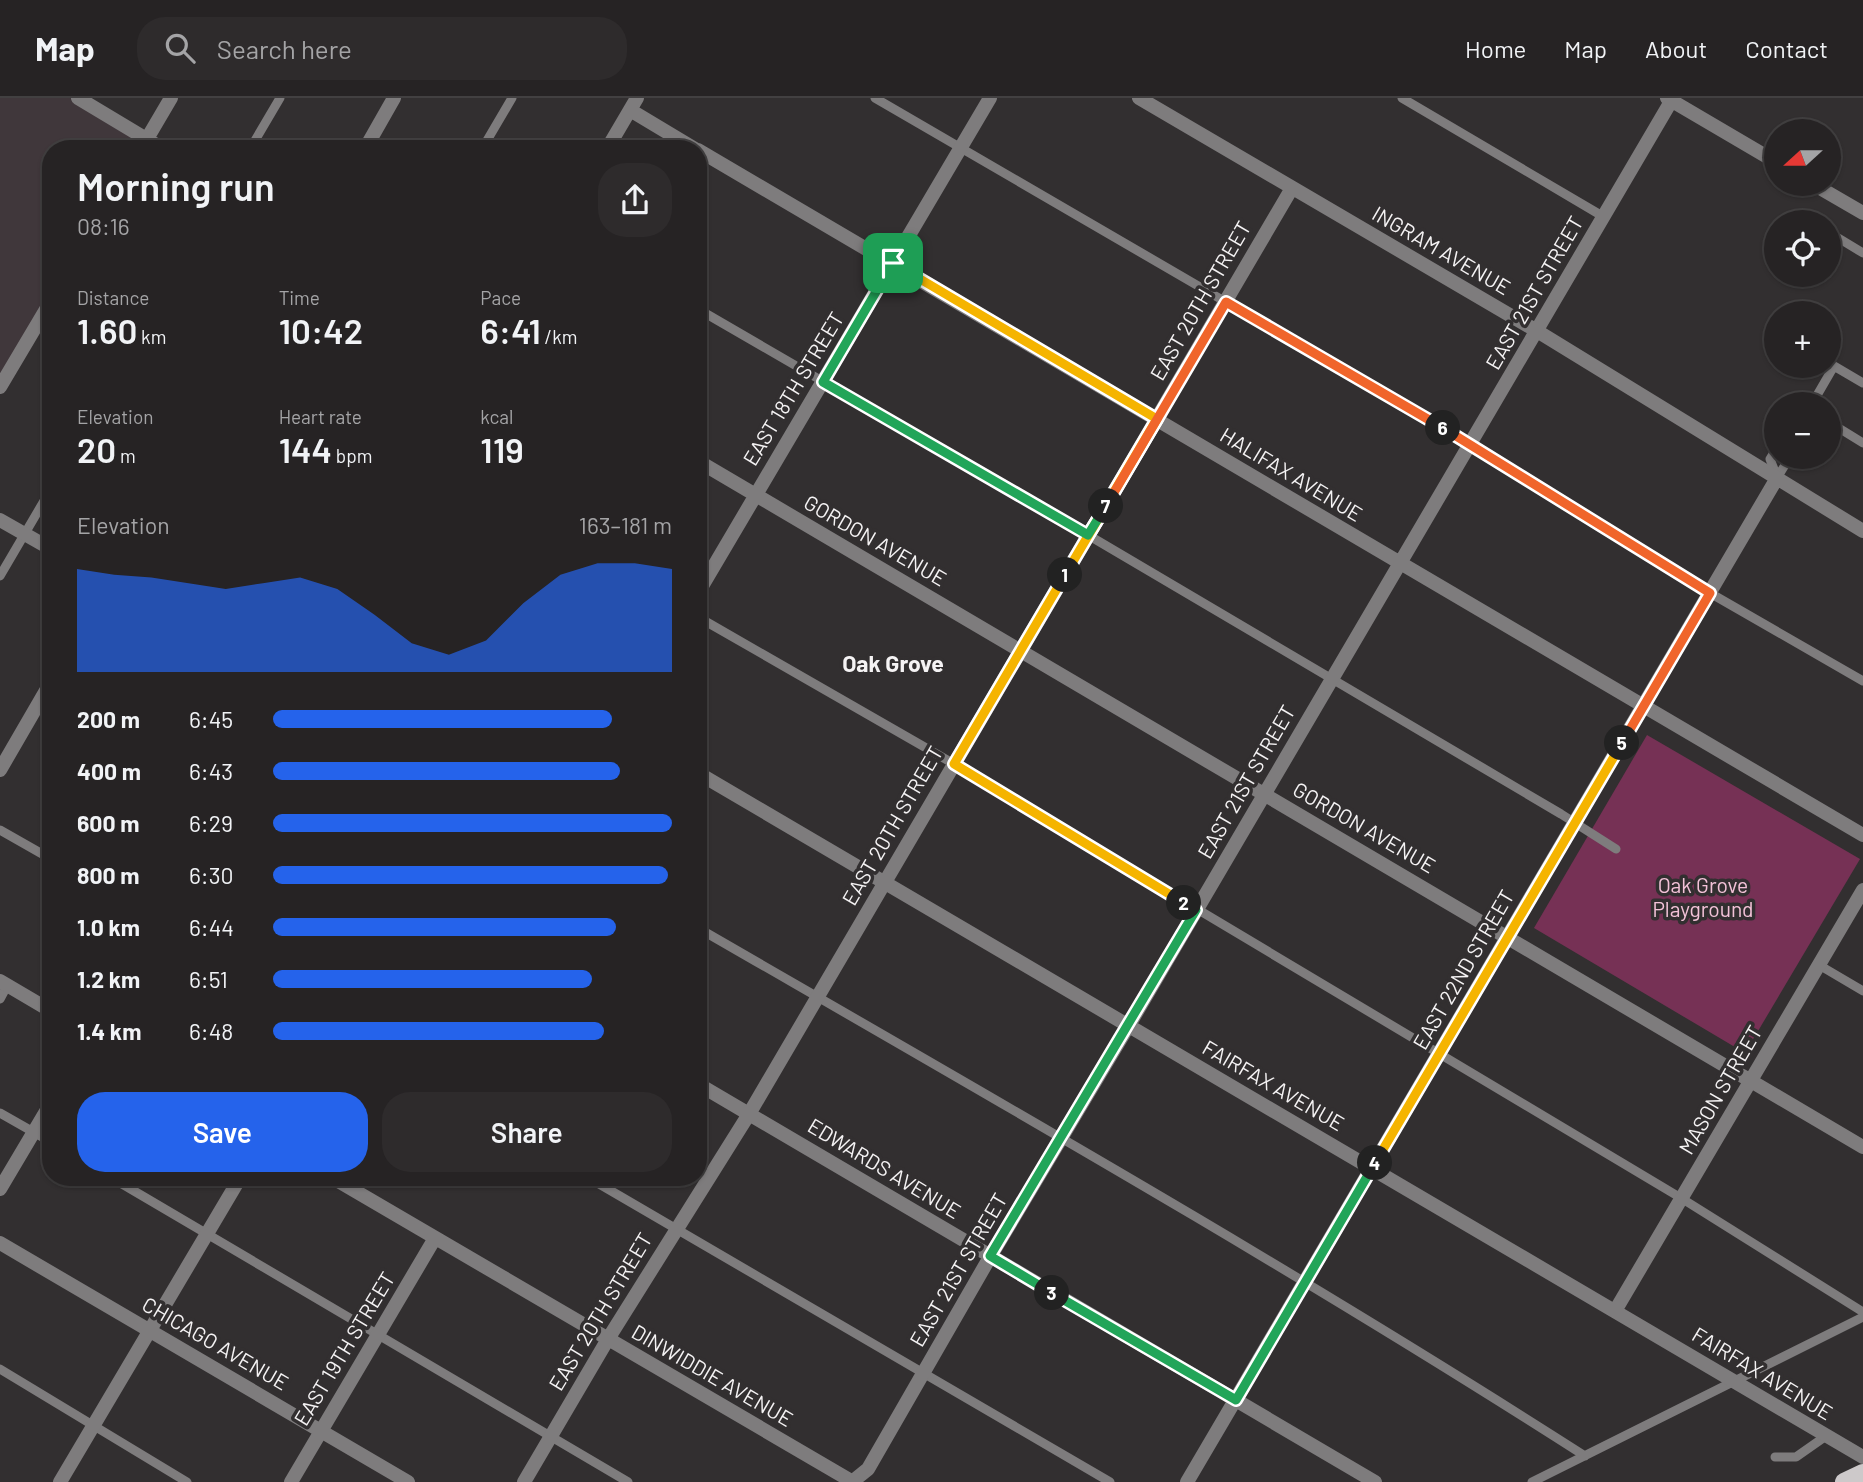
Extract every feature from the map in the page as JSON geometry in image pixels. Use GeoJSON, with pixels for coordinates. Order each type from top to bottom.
{"type":"FeatureCollection","features":[{"type":"Feature","properties":{"kind":"main road"},"geometry":{"type":"LineString","coordinates":[[1844,1482],[1863,1473]]}},
{"type":"Feature","properties":{"kind":"street"},"geometry":{"type":"LineString","coordinates":[[78,98],[138,140]]}},
{"type":"Feature","properties":{"kind":"street"},"geometry":{"type":"LineString","coordinates":[[146,140],[171,98]]}},
{"type":"Feature","properties":{"kind":"street"},"geometry":{"type":"LineString","coordinates":[[370,140],[394,98]]}},
{"type":"Feature","properties":{"kind":"street","name":"EAST 18TH STREET"},"geometry":{"type":"LineString","coordinates":[[707,578],[990,98]]}},
{"type":"Feature","properties":{"kind":"street","name":"INGRAM AVENUE"},"geometry":{"type":"LineString","coordinates":[[1139,98],[1537,331],[1863,531]]}},
{"type":"Feature","properties":{"kind":"street"},"geometry":{"type":"LineString","coordinates":[[1670,99],[1764,155]]}},
{"type":"Feature","properties":{"kind":"street","name":"EAST 21ST STREET"},"geometry":{"type":"LineString","coordinates":[[852,1482],[868,1469],[990,1256],[1129,1026],[1604,217],[1670,99]]}},
{"type":"Feature","properties":{"kind":"street"},"geometry":{"type":"LineString","coordinates":[[612,140],[633,104]]}},
{"type":"Feature","properties":{"kind":"street","name":"HALIFAX AVENUE"},"geometry":{"type":"LineString","coordinates":[[633,104],[683,140]]}},
{"type":"Feature","properties":{"kind":"street","name":"HALIFAX AVENUE"},"geometry":{"type":"LineString","coordinates":[[707,156],[1863,835]]}},
{"type":"Feature","properties":{"kind":"street","name":"EAST 20TH STREET"},"geometry":{"type":"LineString","coordinates":[[707,1180],[749,1114],[1292,188]]}},
{"type":"Feature","properties":{"kind":"street"},"geometry":{"type":"LineString","coordinates":[[1833,196],[1863,214]]}},
{"type":"Feature","properties":{"kind":"street"},"geometry":{"type":"LineString","coordinates":[[0,387],[42,316]]}},
{"type":"Feature","properties":{"kind":"street","name":"GORDON AVENUE"},"geometry":{"type":"LineString","coordinates":[[707,466],[1863,1147]]}},
{"type":"Feature","properties":{"kind":"street","name":"EAST 22ND STREET"},"geometry":{"type":"LineString","coordinates":[[1187,1482],[1777,478]]}},
{"type":"Feature","properties":{"kind":"street"},"geometry":{"type":"LineString","coordinates":[[0,520],[42,544]]}},
{"type":"Feature","properties":{"kind":"street"},"geometry":{"type":"LineString","coordinates":[[0,770],[42,708]]}},
{"type":"Feature","properties":{"kind":"street","name":"FAIRFAX AVENUE"},"geometry":{"type":"LineString","coordinates":[[707,779],[1863,1457]]}},
{"type":"Feature","properties":{"kind":"street","name":"MASON STREET"},"geometry":{"type":"LineString","coordinates":[[1615,1311],[1863,890]]}},
{"type":"Feature","properties":{"kind":"street"},"geometry":{"type":"LineString","coordinates":[[4,984],[42,1006]]}},
{"type":"Feature","properties":{"kind":"street","name":"EDWARDS AVENUE"},"geometry":{"type":"LineString","coordinates":[[707,1089],[1375,1482]]}},
{"type":"Feature","properties":{"kind":"street"},"geometry":{"type":"LineString","coordinates":[[0,1189],[42,1119]]}},
{"type":"Feature","properties":{"kind":"street"},"geometry":{"type":"LineString","coordinates":[[60,1482],[235,1186]]}},
{"type":"Feature","properties":{"kind":"street","name":"DINWIDDIE AVENUE"},"geometry":{"type":"LineString","coordinates":[[358,1186],[435,1238],[852,1482]]}},
{"type":"Feature","properties":{"kind":"street","name":"EAST 20TH STREET"},"geometry":{"type":"LineString","coordinates":[[524,1482],[608,1339],[704,1186]]}},
{"type":"Feature","properties":{"kind":"street","name":"EAST 19TH STREET"},"geometry":{"type":"LineString","coordinates":[[292,1482],[435,1238]]}},
{"type":"Feature","properties":{"kind":"street","name":"CHICAGO AVENUE"},"geometry":{"type":"LineString","coordinates":[[0,1243],[408,1482]]}},
{"type":"Feature","properties":{"kind":"lane"},"geometry":{"type":"LineString","coordinates":[[255,140],[280,98]]}},
{"type":"Feature","properties":{"kind":"lane"},"geometry":{"type":"LineString","coordinates":[[487,140],[512,98]]}},
{"type":"Feature","properties":{"kind":"lane"},"geometry":{"type":"LineString","coordinates":[[875,98],[1470,444],[1710,593],[1863,681]]}},
{"type":"Feature","properties":{"kind":"lane"},"geometry":{"type":"LineString","coordinates":[[1402,98],[1604,217]]}},
{"type":"Feature","properties":{"kind":"lane"},"geometry":{"type":"LineString","coordinates":[[1841,240],[1863,253]]}},
{"type":"Feature","properties":{"kind":"lane"},"geometry":{"type":"LineString","coordinates":[[707,314],[1088,535],[1616,849]]}},
{"type":"Feature","properties":{"kind":"lane"},"geometry":{"type":"LineString","coordinates":[[1819,392],[1834,366],[1863,383]]}},
{"type":"Feature","properties":{"kind":"lane"},"geometry":{"type":"LineString","coordinates":[[1841,429],[1863,443]]}},
{"type":"Feature","properties":{"kind":"lane"},"geometry":{"type":"LineString","coordinates":[[1774,469],[1777,478]]}},
{"type":"Feature","properties":{"kind":"lane"},"geometry":{"type":"LineString","coordinates":[[1777,478],[1783,469]]}},
{"type":"Feature","properties":{"kind":"lane"},"geometry":{"type":"LineString","coordinates":[[0,576],[42,504]]}},
{"type":"Feature","properties":{"kind":"lane"},"geometry":{"type":"LineString","coordinates":[[707,622],[954,764],[1681,1198],[1863,1315],[1736,1382],[1532,1482]]}},
{"type":"Feature","properties":{"kind":"lane"},"geometry":{"type":"LineString","coordinates":[[0,830],[42,854]]}},
{"type":"Feature","properties":{"kind":"lane"},"geometry":{"type":"LineString","coordinates":[[707,933],[1306,1282],[1585,1456]]}},
{"type":"Feature","properties":{"kind":"lane"},"geometry":{"type":"LineString","coordinates":[[1819,965],[1863,992]]}},
{"type":"Feature","properties":{"kind":"lane"},"geometry":{"type":"LineString","coordinates":[[0,999],[4,984]]}},
{"type":"Feature","properties":{"kind":"lane"},"geometry":{"type":"LineString","coordinates":[[0,1113],[42,1137]]}},
{"type":"Feature","properties":{"kind":"lane"},"geometry":{"type":"LineString","coordinates":[[126,1186],[628,1482]]}},
{"type":"Feature","properties":{"kind":"lane"},"geometry":{"type":"LineString","coordinates":[[603,1186],[1110,1482]]}},
{"type":"Feature","properties":{"kind":"lane"},"geometry":{"type":"LineString","coordinates":[[0,1369],[187,1482]]}},
{"type":"Feature","properties":{"kind":"lane"},"geometry":{"type":"LineString","coordinates":[[1775,1457],[1796,1457],[1826,1436]]}},
{"type":"Feature","properties":{"kind":"shaded area"},"geometry":{"type":"Polygon","coordinates":[[[0,98],[78,98],[147,139],[42,140],[42,317],[0,389],[0,98]]]}},
{"type":"Feature","properties":{"kind":"green space","name":"Oak Grove Playground"},"geometry":{"type":"Polygon","coordinates":[[[1647,735],[1860,859],[1745,1053],[1534,928],[1647,735]]]}},
{"type":"Feature","properties":{"kind":"district","name":"Oak Grove"},"geometry":{"type":"Point","coordinates":[893,664]}},
{"type":"Feature","properties":{"kind":"route"},"geometry":{"type":"LineString","coordinates":[[893,263],[823,382],[1088,535],[1157,419],[1226,302],[1470,444],[1710,593],[1236,1400],[990,1256],[1196,910],[954,764],[1157,419],[893,263]]}}]}
